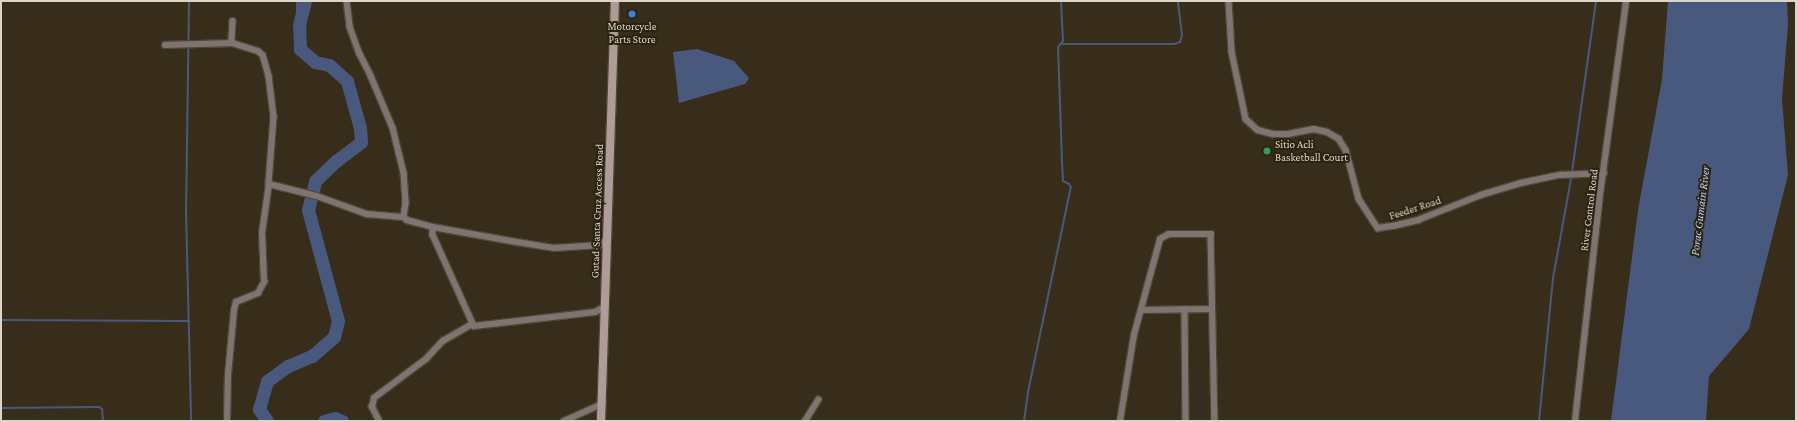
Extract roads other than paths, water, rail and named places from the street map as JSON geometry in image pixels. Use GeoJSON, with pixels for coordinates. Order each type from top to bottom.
{"type":"FeatureCollection","features":[{"type":"Feature","properties":{"kind":"main road","name":"Gutad-Santa Cruz Access Road"},"geometry":{"type":"LineString","coordinates":[[601,421],[614,1]]}},
{"type":"Feature","properties":{"kind":"street"},"geometry":{"type":"LineString","coordinates":[[347,1],[350,27],[360,54],[393,128],[404,173],[406,203],[404,217]]}},
{"type":"Feature","properties":{"kind":"street","name":"Feeder Road"},"geometry":{"type":"LineString","coordinates":[[1229,1],[1232,52],[1246,119],[1258,130],[1272,134],[1288,134],[1314,129],[1327,132],[1339,139],[1346,150],[1359,199],[1378,228],[1418,220],[1481,194],[1521,183],[1560,175],[1604,173]]}},
{"type":"Feature","properties":{"kind":"street","name":"River Control Road"},"geometry":{"type":"LineString","coordinates":[[1575,421],[1626,1]]}},
{"type":"Feature","properties":{"kind":"street"},"geometry":{"type":"LineString","coordinates":[[232,43],[233,21]]}},
{"type":"Feature","properties":{"kind":"street"},"geometry":{"type":"LineString","coordinates":[[165,45],[232,43],[258,51],[263,55],[269,76],[274,117],[271,185],[262,233],[264,282],[258,293],[236,302],[228,375],[227,421]]}},
{"type":"Feature","properties":{"kind":"street"},"geometry":{"type":"LineString","coordinates":[[271,185],[316,196],[367,214],[404,217],[407,220],[433,227],[554,248],[600,245],[607,238]]}},
{"type":"Feature","properties":{"kind":"street"},"geometry":{"type":"LineString","coordinates":[[433,227],[433,235],[473,324]]}},
{"type":"Feature","properties":{"kind":"street"},"geometry":{"type":"LineString","coordinates":[[1120,421],[1130,357],[1160,239],[1169,234],[1211,234],[1214,421]]}},
{"type":"Feature","properties":{"kind":"street"},"geometry":{"type":"LineString","coordinates":[[379,421],[372,407],[374,398],[426,360],[443,340],[473,324],[474,326],[595,312],[605,307]]}},
{"type":"Feature","properties":{"kind":"street"},"geometry":{"type":"LineString","coordinates":[[1185,309],[1186,421]]}},
{"type":"Feature","properties":{"kind":"street"},"geometry":{"type":"LineString","coordinates":[[1141,310],[1212,309]]}},
{"type":"Feature","properties":{"kind":"street"},"geometry":{"type":"LineString","coordinates":[[805,421],[818,400]]}},
{"type":"Feature","properties":{"kind":"street"},"geometry":{"type":"LineString","coordinates":[[564,421],[602,404]]}},
{"type":"Feature","properties":{"kind":"water","name":"Porac Gumain River"},"geometry":{"type":"Polygon","coordinates":[[[1668,1],[1787,1],[1788,25],[1782,99],[1788,175],[1749,329],[1709,376],[1706,421],[1611,421],[1638,210],[1662,79],[1668,1]]]}},
{"type":"Feature","properties":{"kind":"water"},"geometry":{"type":"Polygon","coordinates":[[[697,49],[734,61],[749,78],[745,84],[679,103],[673,52],[697,49]]]}},
{"type":"Feature","properties":{"kind":"waterway"},"geometry":{"type":"LineString","coordinates":[[189,1],[186,211],[191,421]]}},
{"type":"Feature","properties":{"kind":"waterway"},"geometry":{"type":"LineString","coordinates":[[297,1],[297,12],[300,18]]}},
{"type":"Feature","properties":{"kind":"waterway"},"geometry":{"type":"LineString","coordinates":[[267,421],[259,409],[267,381],[288,366],[312,356],[334,337],[338,321],[308,210],[315,181],[336,161],[361,142],[360,128],[347,81],[329,65],[315,62],[300,49],[299,25],[305,1]]}},
{"type":"Feature","properties":{"kind":"waterway"},"geometry":{"type":"LineString","coordinates":[[1024,421],[1028,392],[1071,187],[1063,181],[1058,47],[1063,41],[1061,1]]}},
{"type":"Feature","properties":{"kind":"waterway"},"geometry":{"type":"LineString","coordinates":[[1061,44],[1174,44],[1180,42],[1182,35],[1178,1]]}},
{"type":"Feature","properties":{"kind":"waterway"},"geometry":{"type":"LineString","coordinates":[[1572,172],[1596,1]]}},
{"type":"Feature","properties":{"kind":"waterway"},"geometry":{"type":"LineString","coordinates":[[1539,421],[1553,278],[1571,179]]}},
{"type":"Feature","properties":{"kind":"waterway"},"geometry":{"type":"LineString","coordinates":[[1,320],[189,321]]}},
{"type":"Feature","properties":{"kind":"waterway"},"geometry":{"type":"LineString","coordinates":[[1,408],[99,407],[102,409],[103,421]]}},
{"type":"Feature","properties":{"kind":"waterway"},"geometry":{"type":"LineString","coordinates":[[324,421],[335,418],[342,421]]}},
{"type":"Feature","properties":{"kind":"place","name":"Motorcycle Parts Store"},"geometry":{"type":"Point","coordinates":[632,14]}},
{"type":"Feature","properties":{"kind":"place","name":"Sitio Acli Basketball Court"},"geometry":{"type":"Point","coordinates":[1267,151]}}]}
